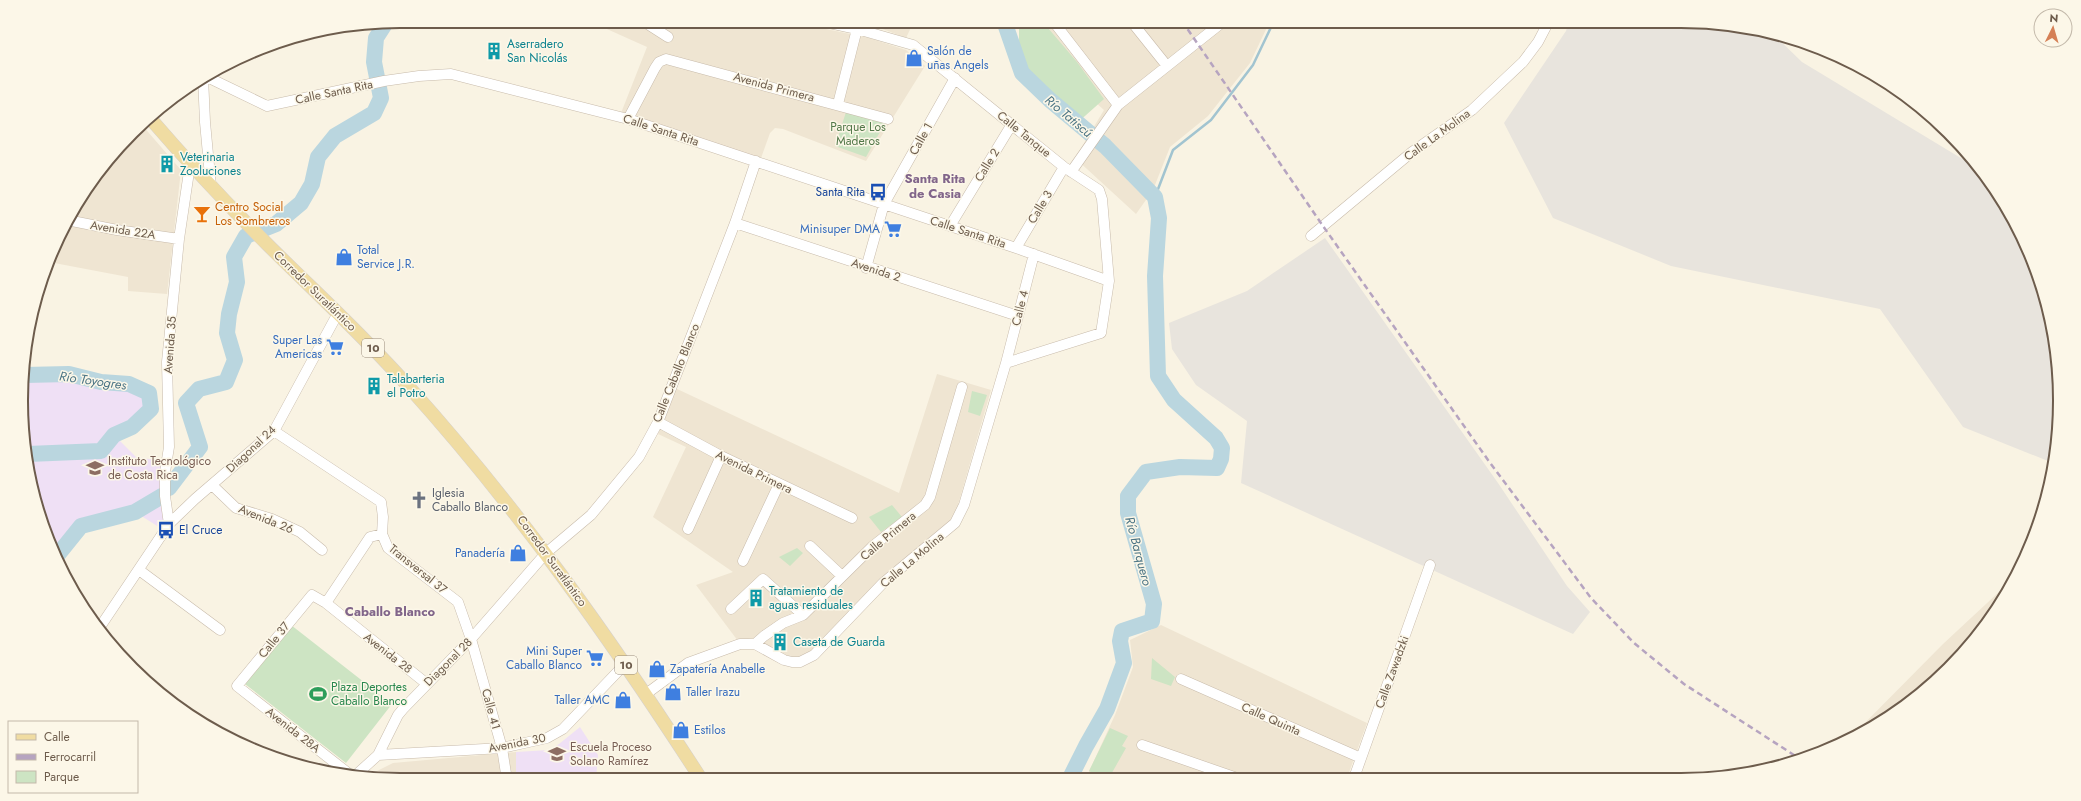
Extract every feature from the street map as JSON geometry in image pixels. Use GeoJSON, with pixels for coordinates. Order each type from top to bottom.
{"type":"FeatureCollection","features":[{"type":"Feature","properties":{"kind":"main road","name":"Corredor Suratlántico"},"geometry":{"type":"LineString","coordinates":[[153,122],[211,188],[338,313],[408,385],[465,450],[546,553],[646,694],[697,773]]}},
{"type":"Feature","properties":{"kind":"street"},"geometry":{"type":"LineString","coordinates":[[654,28],[668,37]]}},
{"type":"Feature","properties":{"kind":"street"},"geometry":{"type":"LineString","coordinates":[[838,104],[857,28]]}},
{"type":"Feature","properties":{"kind":"street","name":"Calle Tanque"},"geometry":{"type":"LineString","coordinates":[[866,28],[913,46],[955,78],[1067,169],[1099,190],[1102,199],[1109,281],[1101,333],[1006,363]]}},
{"type":"Feature","properties":{"kind":"street"},"geometry":{"type":"LineString","coordinates":[[1058,28],[1118,105]]}},
{"type":"Feature","properties":{"kind":"street"},"geometry":{"type":"LineString","coordinates":[[1136,28],[1166,66]]}},
{"type":"Feature","properties":{"kind":"street","name":"Calle 3"},"geometry":{"type":"LineString","coordinates":[[1016,248],[1067,169],[1088,147],[1118,105],[1215,28]]}},
{"type":"Feature","properties":{"kind":"street","name":"Calle La Molina"},"geometry":{"type":"LineString","coordinates":[[1311,236],[1412,152],[1472,110],[1523,62],[1538,42],[1546,28]]}},
{"type":"Feature","properties":{"kind":"street","name":"Avenida Primera"},"geometry":{"type":"LineString","coordinates":[[628,119],[659,62],[666,59],[691,64],[888,119]]}},
{"type":"Feature","properties":{"kind":"street","name":"Calle Santa Rita"},"geometry":{"type":"LineString","coordinates":[[212,80],[268,106],[370,84],[419,76],[451,74],[628,119],[1034,254],[1109,281]]}},
{"type":"Feature","properties":{"kind":"street","name":"Calle 1"},"geometry":{"type":"LineString","coordinates":[[866,268],[884,204],[955,78]]}},
{"type":"Feature","properties":{"kind":"street"},"geometry":{"type":"LineString","coordinates":[[204,84],[205,122],[211,188]]}},
{"type":"Feature","properties":{"kind":"street","name":"Calle 2"},"geometry":{"type":"LineString","coordinates":[[950,226],[1012,124]]}},
{"type":"Feature","properties":{"kind":"street","name":"Calle Caballo Blanco"},"geometry":{"type":"LineString","coordinates":[[546,553],[591,515],[603,501],[639,457],[658,422],[735,223],[756,161]]}},
{"type":"Feature","properties":{"kind":"street","name":"Avenida 35"},"geometry":{"type":"LineString","coordinates":[[169,524],[165,496],[165,472],[169,447],[167,362],[179,239],[190,165]]}},
{"type":"Feature","properties":{"kind":"street","name":"Avenida 22A"},"geometry":{"type":"LineString","coordinates":[[74,221],[117,230],[179,239]]}},
{"type":"Feature","properties":{"kind":"street","name":"Avenida 2"},"geometry":{"type":"LineString","coordinates":[[735,223],[866,268],[1018,316]]}},
{"type":"Feature","properties":{"kind":"street","name":"Calle 4"},"geometry":{"type":"LineString","coordinates":[[1006,363],[1034,254]]}},
{"type":"Feature","properties":{"kind":"street","name":"Diagonal 24"},"geometry":{"type":"LineString","coordinates":[[102,623],[169,524],[212,484],[274,431],[338,313]]}},
{"type":"Feature","properties":{"kind":"street","name":"Calle La Molina"},"geometry":{"type":"LineString","coordinates":[[755,644],[784,660],[792,662],[800,662],[814,655],[883,583],[956,523],[964,505],[1006,363]]}},
{"type":"Feature","properties":{"kind":"street","name":"Calle Primera"},"geometry":{"type":"LineString","coordinates":[[755,644],[783,623],[803,615],[872,546],[927,501],[962,387]]}},
{"type":"Feature","properties":{"kind":"street","name":"Avenida Primera"},"geometry":{"type":"LineString","coordinates":[[658,422],[722,456],[852,518]]}},
{"type":"Feature","properties":{"kind":"street","name":"Transversal 37"},"geometry":{"type":"LineString","coordinates":[[274,431],[381,502],[384,517],[382,534],[388,548],[458,602],[471,639]]}},
{"type":"Feature","properties":{"kind":"street"},"geometry":{"type":"LineString","coordinates":[[688,529],[722,456]]}},
{"type":"Feature","properties":{"kind":"street","name":"Avenida 26"},"geometry":{"type":"LineString","coordinates":[[212,484],[236,508],[272,519],[300,532],[322,550]]}},
{"type":"Feature","properties":{"kind":"street"},"geometry":{"type":"LineString","coordinates":[[743,561],[779,484]]}},
{"type":"Feature","properties":{"kind":"street"},"geometry":{"type":"LineString","coordinates":[[326,603],[370,537],[382,534]]}},
{"type":"Feature","properties":{"kind":"street"},"geometry":{"type":"LineString","coordinates":[[810,546],[842,576]]}},
{"type":"Feature","properties":{"kind":"street","name":"Diagonal 28"},"geometry":{"type":"LineString","coordinates":[[361,771],[378,755],[398,715],[426,684],[471,639],[546,553]]}},
{"type":"Feature","properties":{"kind":"street","name":"Calle Zawadzki"},"geometry":{"type":"LineString","coordinates":[[1356,773],[1430,566]]}},
{"type":"Feature","properties":{"kind":"street"},"geometry":{"type":"LineString","coordinates":[[139,570],[220,630]]}},
{"type":"Feature","properties":{"kind":"street"},"geometry":{"type":"LineString","coordinates":[[731,608],[763,579],[803,615]]}},
{"type":"Feature","properties":{"kind":"street","name":"Avenida 28"},"geometry":{"type":"LineString","coordinates":[[312,595],[326,603],[426,684]]}},
{"type":"Feature","properties":{"kind":"street","name":"Calle 37"},"geometry":{"type":"LineString","coordinates":[[237,686],[312,595]]}},
{"type":"Feature","properties":{"kind":"street","name":"Calle 41"},"geometry":{"type":"LineString","coordinates":[[471,639],[502,748],[506,773]]}},
{"type":"Feature","properties":{"kind":"street"},"geometry":{"type":"LineString","coordinates":[[646,694],[697,659],[740,644],[755,644]]}},
{"type":"Feature","properties":{"kind":"street","name":"Avenida 30"},"geometry":{"type":"LineString","coordinates":[[378,755],[502,748],[547,738],[556,734],[625,664]]}},
{"type":"Feature","properties":{"kind":"street","name":"Calle Quinta"},"geometry":{"type":"LineString","coordinates":[[1181,679],[1361,758]]}},
{"type":"Feature","properties":{"kind":"street","name":"Avenida 28A"},"geometry":{"type":"LineString","coordinates":[[237,686],[342,768]]}},
{"type":"Feature","properties":{"kind":"street"},"geometry":{"type":"LineString","coordinates":[[1142,745],[1223,773]]}},
{"type":"Feature","properties":{"kind":"shaded area"},"geometry":{"type":"Polygon","coordinates":[[[605,28],[821,28],[869,38],[906,50],[925,66],[866,161],[783,129],[775,128],[770,133],[761,158],[621,113],[647,47],[605,28]]]}},
{"type":"Feature","properties":{"kind":"shaded area"},"geometry":{"type":"Polygon","coordinates":[[[880,28],[911,28],[906,38],[880,28]]]}},
{"type":"Feature","properties":{"kind":"shaded area"},"geometry":{"type":"Polygon","coordinates":[[[1035,28],[1267,28],[1250,63],[1208,116],[1170,147],[1153,190],[1136,214],[1075,158],[1104,110],[1060,71],[1035,28]]]}},
{"type":"Feature","properties":{"kind":"shaded area"},"geometry":{"type":"Polygon","coordinates":[[[1567,28],[1705,29],[1753,35],[1782,42],[1802,62],[1966,161],[1990,194],[2015,236],[2025,258],[2040,304],[2050,352],[2052,376],[2052,425],[2048,461],[1963,427],[1880,309],[1671,266],[1553,218],[1504,123],[1567,28]]]}},
{"type":"Feature","properties":{"kind":"shaded area"},"geometry":{"type":"Polygon","coordinates":[[[145,129],[181,170],[167,294],[128,291],[128,277],[54,263],[66,236],[91,194],[120,155],[145,129]]]}},
{"type":"Feature","properties":{"kind":"shaded area"},"geometry":{"type":"Polygon","coordinates":[[[1325,238],[1498,483],[1567,586],[1590,612],[1573,634],[1241,483],[1247,421],[1196,385],[1172,349],[1169,323],[1247,291],[1325,238]]]}},
{"type":"Feature","properties":{"kind":"shaded area"},"geometry":{"type":"Polygon","coordinates":[[[937,374],[991,390],[954,519],[805,656],[793,659],[780,654],[753,638],[738,641],[696,585],[733,572],[653,517],[686,447],[658,434],[675,388],[899,493],[937,374]]]}},
{"type":"Feature","properties":{"kind":"shaded area","name":"Instituto Tecnológico de Costa Rica"},"geometry":{"type":"Polygon","coordinates":[[[29,375],[69,375],[101,382],[129,384],[148,394],[150,409],[131,426],[115,436],[136,457],[162,461],[160,475],[167,522],[162,529],[135,512],[81,526],[60,552],[48,520],[35,473],[29,425],[29,375]]]}},
{"type":"Feature","properties":{"kind":"shaded area"},"geometry":{"type":"Polygon","coordinates":[[[2001,590],[1976,627],[1944,664],[1907,696],[1862,726],[1943,644],[2001,590]]]}},
{"type":"Feature","properties":{"kind":"shaded area"},"geometry":{"type":"Polygon","coordinates":[[[1161,625],[1367,723],[1349,773],[1088,773],[1115,715],[1133,667],[1130,640],[1161,625]]]}},
{"type":"Feature","properties":{"kind":"shaded area","name":"Escuela Proceso Solano Ramírez"},"geometry":{"type":"Polygon","coordinates":[[[580,727],[598,755],[597,773],[516,773],[516,752],[549,750],[580,727]]]}},
{"type":"Feature","properties":{"kind":"shaded area"},"geometry":{"type":"Polygon","coordinates":[[[516,752],[516,773],[375,772],[393,763],[516,752]]]}},
{"type":"Feature","properties":{"kind":"green space"},"geometry":{"type":"Polygon","coordinates":[[[1019,28],[1048,28],[1077,62],[1104,99],[1076,124],[1019,78],[1019,28]]]}},
{"type":"Feature","properties":{"kind":"green space","name":"Parque Los Maderos"},"geometry":{"type":"Polygon","coordinates":[[[846,112],[885,123],[866,157],[835,146],[846,112]]]}},
{"type":"Feature","properties":{"kind":"green space"},"geometry":{"type":"Polygon","coordinates":[[[972,391],[987,395],[980,416],[968,412],[972,391]]]}},
{"type":"Feature","properties":{"kind":"green space"},"geometry":{"type":"Polygon","coordinates":[[[892,505],[902,517],[881,532],[869,517],[892,505]]]}},
{"type":"Feature","properties":{"kind":"green space"},"geometry":{"type":"Polygon","coordinates":[[[797,548],[803,553],[790,566],[779,557],[797,548]]]}},
{"type":"Feature","properties":{"kind":"green space","name":"Plaza Deportes Caballo Blanco"},"geometry":{"type":"Polygon","coordinates":[[[291,625],[392,704],[346,763],[245,684],[291,625]]]}},
{"type":"Feature","properties":{"kind":"green space"},"geometry":{"type":"Polygon","coordinates":[[[1152,658],[1175,677],[1171,686],[1151,679],[1152,658]]]}},
{"type":"Feature","properties":{"kind":"green space"},"geometry":{"type":"Polygon","coordinates":[[[1110,728],[1128,736],[1122,746],[1126,748],[1112,773],[1093,773],[1089,771],[1110,728]]]}},
{"type":"Feature","properties":{"kind":"waterway","name":"Río Barquero"},"geometry":{"type":"LineString","coordinates":[[1006,28],[1022,73],[1050,100],[1105,146],[1155,197],[1159,218],[1155,276],[1158,376],[1174,400],[1216,438],[1222,448],[1221,459],[1217,468],[1180,467],[1146,472],[1128,496],[1128,513],[1154,604],[1152,621],[1122,631],[1120,641],[1124,663],[1107,709],[1072,773]]}},
{"type":"Feature","properties":{"kind":"waterway"},"geometry":{"type":"LineString","coordinates":[[1155,197],[1173,150],[1211,120],[1253,65],[1271,28]]}},
{"type":"Feature","properties":{"kind":"waterway"},"geometry":{"type":"LineString","coordinates":[[169,488],[200,447],[186,403],[199,389],[226,382],[235,360],[227,333],[229,314],[237,282],[234,257],[246,236],[276,224],[301,203],[312,184],[318,157],[335,136],[374,113],[381,98],[374,62],[376,38],[382,29]]}},
{"type":"Feature","properties":{"kind":"waterway","name":"Río Toyogres"},"geometry":{"type":"LineString","coordinates":[[29,375],[69,374],[101,382],[129,384],[149,393],[151,409],[132,427],[114,435],[101,451],[32,454]]}},
{"type":"Feature","properties":{"kind":"waterway"},"geometry":{"type":"LineString","coordinates":[[60,552],[81,526],[135,512],[162,496]]}},
{"type":"Feature","properties":{"kind":"railway"},"geometry":{"type":"LineString","coordinates":[[1187,28],[1323,226],[1488,460],[1591,598],[1634,643],[1684,684],[1794,755]]}},
{"type":"Feature","properties":{"kind":"place","name":"Aserradero San Nicolás"},"geometry":{"type":"Point","coordinates":[494,51]}},
{"type":"Feature","properties":{"kind":"place","name":"Salón de uñas Angels"},"geometry":{"type":"Point","coordinates":[914,58]}},
{"type":"Feature","properties":{"kind":"place","name":"Veterinaria Zooluciones"},"geometry":{"type":"Point","coordinates":[167,164]}},
{"type":"Feature","properties":{"kind":"place","name":"Santa Rita"},"geometry":{"type":"Point","coordinates":[878,192]}},
{"type":"Feature","properties":{"kind":"place","name":"Centro Social Los Sombreros"},"geometry":{"type":"Point","coordinates":[202,214]}},
{"type":"Feature","properties":{"kind":"place","name":"Minisuper DMA"},"geometry":{"type":"Point","coordinates":[893,229]}},
{"type":"Feature","properties":{"kind":"place","name":"Total Service J.R."},"geometry":{"type":"Point","coordinates":[344,257]}},
{"type":"Feature","properties":{"kind":"place","name":"Super Las Americas"},"geometry":{"type":"Point","coordinates":[335,347]}},
{"type":"Feature","properties":{"kind":"place","name":"Talabarteria el Potro"},"geometry":{"type":"Point","coordinates":[374,386]}},
{"type":"Feature","properties":{"kind":"place","name":"Instituto Tecnológico de Costa Rica"},"geometry":{"type":"Point","coordinates":[95,468]}},
{"type":"Feature","properties":{"kind":"place","name":"Iglesia Caballo Blanco"},"geometry":{"type":"Point","coordinates":[419,500]}},
{"type":"Feature","properties":{"kind":"place","name":"El Cruce"},"geometry":{"type":"Point","coordinates":[166,530]}},
{"type":"Feature","properties":{"kind":"place","name":"Panadería"},"geometry":{"type":"Point","coordinates":[518,553]}},
{"type":"Feature","properties":{"kind":"place","name":"Tratamiento de aguas residuales"},"geometry":{"type":"Point","coordinates":[756,598]}},
{"type":"Feature","properties":{"kind":"place","name":"Caseta de Guarda"},"geometry":{"type":"Point","coordinates":[780,642]}},
{"type":"Feature","properties":{"kind":"place","name":"Mini Super Caballo Blanco"},"geometry":{"type":"Point","coordinates":[595,658]}},
{"type":"Feature","properties":{"kind":"place","name":"Zapatería Anabelle"},"geometry":{"type":"Point","coordinates":[657,669]}},
{"type":"Feature","properties":{"kind":"place","name":"Taller Irazu"},"geometry":{"type":"Point","coordinates":[673,692]}},
{"type":"Feature","properties":{"kind":"place","name":"Plaza Deportes Caballo Blanco"},"geometry":{"type":"Point","coordinates":[318,694]}},
{"type":"Feature","properties":{"kind":"place","name":"Taller AMC"},"geometry":{"type":"Point","coordinates":[623,700]}},
{"type":"Feature","properties":{"kind":"place","name":"Estilos"},"geometry":{"type":"Point","coordinates":[681,730]}},
{"type":"Feature","properties":{"kind":"place","name":"Escuela Proceso Solano Ramírez"},"geometry":{"type":"Point","coordinates":[557,754]}},
{"type":"Feature","properties":{"kind":"district","name":"Santa Rita de Casia"},"geometry":{"type":"Point","coordinates":[935,186]}},
{"type":"Feature","properties":{"kind":"district","name":"Caballo Blanco"},"geometry":{"type":"Point","coordinates":[390,611]}},
{"type":"Feature","properties":{"kind":"water label","name":"Río Tatiscú"},"geometry":{"type":"Point","coordinates":[1069,116]}}]}
